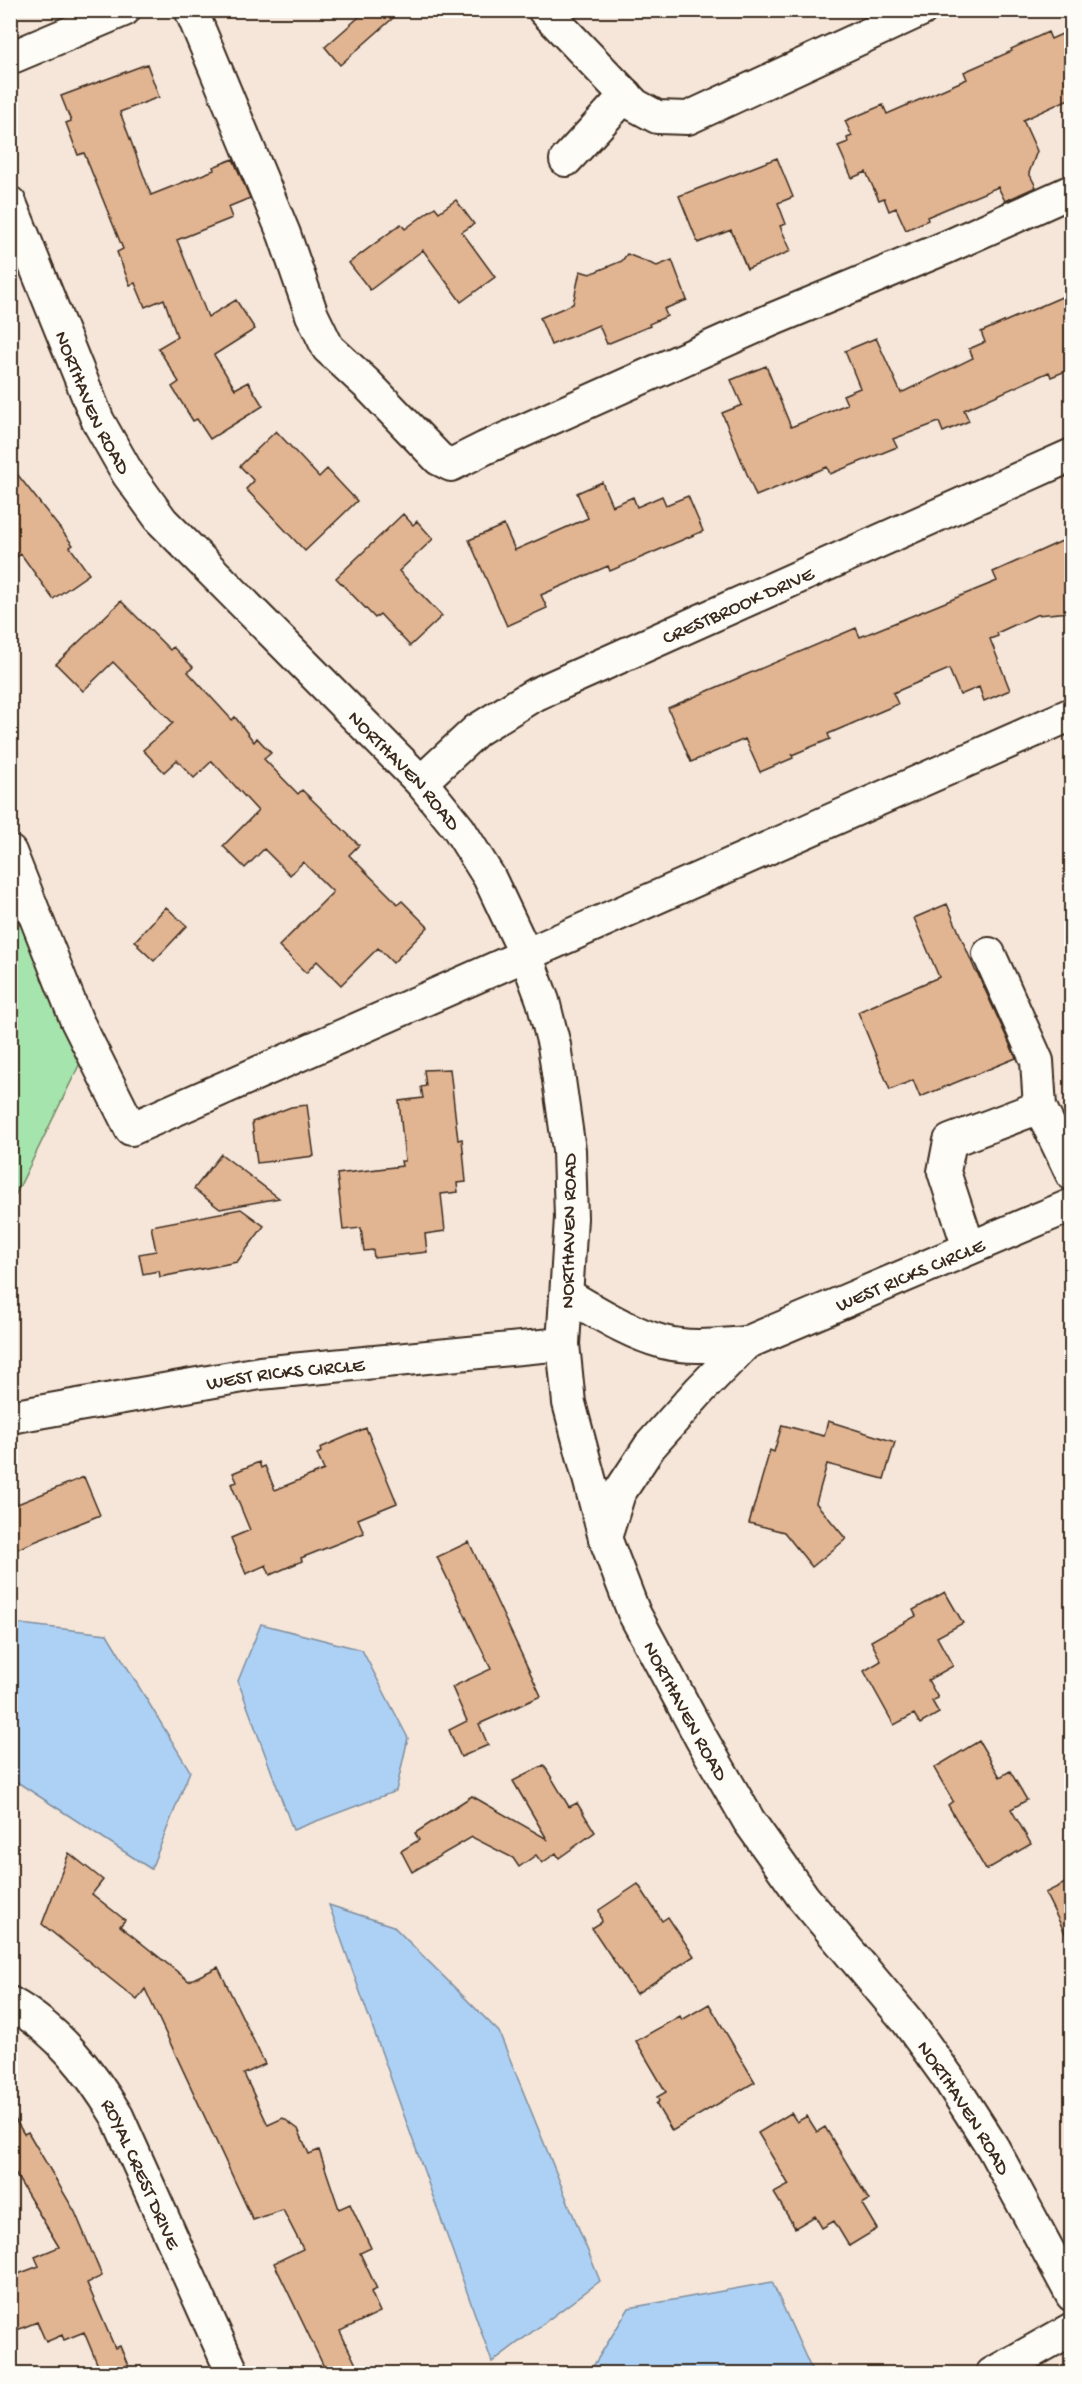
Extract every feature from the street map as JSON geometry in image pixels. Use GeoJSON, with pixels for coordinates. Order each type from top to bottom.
{"type":"FeatureCollection","features":[{"type":"Feature","properties":{"kind":"street"},"geometry":{"type":"LineString","coordinates":[[10,58],[124,10]]}},
{"type":"Feature","properties":{"kind":"street"},"geometry":{"type":"LineString","coordinates":[[191,10],[284,234],[312,315],[328,348],[368,385],[439,459],[452,465],[485,448],[771,320],[947,247],[1071,191]]}},
{"type":"Feature","properties":{"kind":"street"},"geometry":{"type":"LineString","coordinates":[[544,10],[635,105],[657,117],[688,118],[921,10]]}},
{"type":"Feature","properties":{"kind":"street"},"geometry":{"type":"LineString","coordinates":[[566,160],[626,95]]}},
{"type":"Feature","properties":{"kind":"street","name":"NORTHAVEN ROAD"},"geometry":{"type":"LineString","coordinates":[[10,203],[98,421],[128,474],[162,521],[421,782],[459,829],[489,877],[526,955],[543,1001],[554,1045],[569,1150],[571,1218],[563,1344],[569,1403],[605,1538],[634,1613],[700,1738],[749,1821],[803,1897],[908,2022],[947,2076],[997,2156],[1071,2295]]}},
{"type":"Feature","properties":{"kind":"street","name":"CRESTBROOK DRIVE"},"geometry":{"type":"LineString","coordinates":[[421,782],[477,730],[532,696],[1071,455]]}},
{"type":"Feature","properties":{"kind":"street"},"geometry":{"type":"LineString","coordinates":[[10,852],[76,1019],[131,1129],[1071,714]]}},
{"type":"Feature","properties":{"kind":"street"},"geometry":{"type":"LineString","coordinates":[[989,954],[1037,1061],[1040,1107],[1071,1174]]}},
{"type":"Feature","properties":{"kind":"street"},"geometry":{"type":"LineString","coordinates":[[969,1248],[944,1172],[950,1141],[1040,1107]]}},
{"type":"Feature","properties":{"kind":"street","name":"WEST RICKS CIRCLE"},"geometry":{"type":"LineString","coordinates":[[567,1295],[632,1330],[664,1342],[700,1347],[746,1343],[1071,1205]]}},
{"type":"Feature","properties":{"kind":"street","name":"WEST RICKS CIRCLE"},"geometry":{"type":"LineString","coordinates":[[605,1538],[619,1493],[650,1446],[746,1343]]}},
{"type":"Feature","properties":{"kind":"street","name":"WEST RICKS CIRCLE"},"geometry":{"type":"LineString","coordinates":[[10,1417],[260,1373],[563,1344]]}},
{"type":"Feature","properties":{"kind":"street","name":"ROYAL CREST DRIVE"},"geometry":{"type":"LineString","coordinates":[[10,2003],[27,2012],[67,2047],[97,2082],[117,2116],[233,2373]]}},
{"type":"Feature","properties":{"kind":"street"},"geometry":{"type":"LineString","coordinates":[[992,2373],[1071,2329]]}},
{"type":"Feature","properties":{"kind":"green space"},"geometry":{"type":"Polygon","coordinates":[[[10,856],[88,1047],[11,1204],[10,1204],[10,856]]]}},
{"type":"Feature","properties":{"kind":"water"},"geometry":{"type":"Polygon","coordinates":[[[11,1623],[107,1634],[190,1771],[151,1869],[11,1778],[11,1623]]]}},
{"type":"Feature","properties":{"kind":"water"},"geometry":{"type":"Polygon","coordinates":[[[261,1624],[362,1650],[408,1738],[396,1791],[293,1830],[238,1681],[261,1624]]]}},
{"type":"Feature","properties":{"kind":"water"},"geometry":{"type":"Polygon","coordinates":[[[329,1905],[393,1926],[499,2032],[600,2281],[492,2362],[329,1905]]]}},
{"type":"Feature","properties":{"kind":"water"},"geometry":{"type":"Polygon","coordinates":[[[772,2282],[813,2373],[589,2373],[629,2308],[772,2282]]]}},
{"type":"Feature","properties":{"kind":"building"},"geometry":{"type":"Polygon","coordinates":[[[367,10],[402,10],[340,65],[325,47],[367,10]]]}},
{"type":"Feature","properties":{"kind":"building"},"geometry":{"type":"Polygon","coordinates":[[[1071,30],[1071,98],[1023,120],[1037,151],[1029,173],[1036,187],[1005,201],[998,187],[927,217],[928,220],[906,230],[896,208],[889,211],[884,198],[879,200],[866,172],[852,178],[838,146],[848,142],[847,138],[852,136],[845,121],[883,105],[887,114],[967,79],[964,72],[1048,32],[1051,39],[1071,30]]]}},
{"type":"Feature","properties":{"kind":"building"},"geometry":{"type":"Polygon","coordinates":[[[147,64],[159,97],[120,112],[151,195],[214,170],[213,167],[233,159],[250,198],[228,207],[232,218],[177,240],[208,317],[236,300],[255,329],[214,355],[235,389],[248,382],[263,406],[210,439],[197,419],[193,421],[172,387],[179,382],[158,348],[177,337],[164,299],[145,307],[135,283],[130,285],[117,252],[123,249],[84,153],[78,155],[66,123],[71,121],[61,96],[147,64]]]}},
{"type":"Feature","properties":{"kind":"building"},"geometry":{"type":"Polygon","coordinates":[[[777,158],[793,197],[778,203],[786,224],[780,226],[791,251],[747,269],[731,230],[698,243],[679,196],[777,158]]]}},
{"type":"Feature","properties":{"kind":"building"},"geometry":{"type":"Polygon","coordinates":[[[456,200],[474,224],[462,232],[495,277],[461,302],[423,250],[370,290],[349,263],[401,224],[405,229],[435,207],[439,212],[456,200]]]}},
{"type":"Feature","properties":{"kind":"building"},"geometry":{"type":"Polygon","coordinates":[[[627,254],[657,266],[672,260],[687,300],[664,309],[667,316],[649,324],[650,326],[607,344],[599,325],[551,345],[540,318],[573,304],[580,271],[590,274],[622,261],[627,254]]]}},
{"type":"Feature","properties":{"kind":"building"},"geometry":{"type":"Polygon","coordinates":[[[1071,293],[1071,369],[1051,377],[1049,372],[964,410],[969,421],[943,432],[939,422],[893,439],[897,447],[830,474],[827,467],[756,496],[722,413],[742,405],[731,380],[766,366],[791,427],[847,404],[843,395],[860,388],[845,351],[876,338],[901,393],[973,358],[969,349],[985,342],[981,332],[1071,293]]]}},
{"type":"Feature","properties":{"kind":"building"},"geometry":{"type":"Polygon","coordinates":[[[276,431],[319,477],[327,469],[357,501],[305,551],[246,489],[254,481],[240,466],[276,431]]]}},
{"type":"Feature","properties":{"kind":"building"},"geometry":{"type":"Polygon","coordinates":[[[10,465],[73,545],[70,547],[89,574],[53,599],[21,554],[10,561],[10,465]]]}},
{"type":"Feature","properties":{"kind":"building"},"geometry":{"type":"Polygon","coordinates":[[[602,482],[612,506],[633,497],[637,507],[662,496],[666,505],[688,496],[703,531],[610,571],[608,566],[541,595],[547,608],[507,626],[469,540],[504,525],[515,550],[588,518],[577,493],[602,482]]]}},
{"type":"Feature","properties":{"kind":"building"},"geometry":{"type":"Polygon","coordinates":[[[403,514],[413,525],[417,521],[433,539],[399,571],[442,616],[410,646],[380,614],[375,618],[336,578],[403,514]]]}},
{"type":"Feature","properties":{"kind":"building"},"geometry":{"type":"Polygon","coordinates":[[[1071,537],[1071,612],[1036,615],[997,633],[998,636],[990,639],[1010,690],[984,701],[979,687],[960,695],[949,669],[893,693],[898,704],[828,734],[830,739],[760,772],[745,739],[691,762],[668,708],[856,628],[860,637],[997,581],[993,572],[1071,537]]]}},
{"type":"Feature","properties":{"kind":"building"},"geometry":{"type":"Polygon","coordinates":[[[121,601],[170,650],[173,647],[193,667],[188,672],[232,720],[235,717],[254,742],[257,738],[271,753],[264,759],[298,794],[302,790],[359,845],[349,855],[398,904],[402,901],[428,927],[393,963],[378,948],[341,985],[317,961],[306,973],[279,946],[333,892],[303,862],[290,875],[264,849],[245,868],[223,846],[258,811],[212,761],[194,778],[177,760],[164,772],[143,750],[173,723],[113,662],[83,691],[56,664],[121,601]]]}},
{"type":"Feature","properties":{"kind":"building"},"geometry":{"type":"Polygon","coordinates":[[[947,904],[1016,1058],[920,1097],[913,1080],[890,1090],[858,1012],[939,977],[914,918],[947,904]]]}},
{"type":"Feature","properties":{"kind":"building"},"geometry":{"type":"Polygon","coordinates":[[[166,907],[187,926],[154,961],[135,941],[166,907]]]}},
{"type":"Feature","properties":{"kind":"building"},"geometry":{"type":"Polygon","coordinates":[[[450,1069],[458,1140],[462,1139],[466,1182],[457,1183],[458,1192],[441,1194],[445,1231],[425,1234],[427,1252],[374,1258],[373,1250],[364,1251],[361,1228],[343,1230],[337,1174],[402,1166],[401,1161],[405,1161],[399,1101],[423,1098],[421,1087],[426,1086],[424,1070],[450,1069]]]}},
{"type":"Feature","properties":{"kind":"building"},"geometry":{"type":"Polygon","coordinates":[[[307,1105],[314,1156],[257,1163],[252,1122],[291,1107],[307,1105]]]}},
{"type":"Feature","properties":{"kind":"building"},"geometry":{"type":"Polygon","coordinates":[[[221,1154],[279,1198],[220,1209],[194,1189],[221,1154]]]}},
{"type":"Feature","properties":{"kind":"building"},"geometry":{"type":"Polygon","coordinates":[[[241,1209],[264,1226],[237,1262],[160,1277],[159,1271],[143,1274],[139,1254],[156,1251],[151,1226],[241,1209]]]}},
{"type":"Feature","properties":{"kind":"building"},"geometry":{"type":"Polygon","coordinates":[[[828,1421],[895,1442],[884,1479],[827,1464],[816,1503],[846,1539],[812,1567],[784,1532],[749,1523],[770,1450],[774,1452],[782,1425],[824,1436],[828,1421]]]}},
{"type":"Feature","properties":{"kind":"building"},"geometry":{"type":"Polygon","coordinates":[[[366,1428],[397,1503],[358,1519],[364,1533],[301,1558],[302,1561],[270,1575],[266,1565],[246,1574],[231,1538],[250,1530],[231,1484],[237,1482],[233,1473],[259,1462],[261,1468],[265,1466],[275,1490],[324,1470],[317,1454],[321,1452],[320,1448],[366,1428]]]}},
{"type":"Feature","properties":{"kind":"building"},"geometry":{"type":"Polygon","coordinates":[[[84,1477],[100,1515],[10,1552],[10,1507],[84,1477]]]}},
{"type":"Feature","properties":{"kind":"building"},"geometry":{"type":"Polygon","coordinates":[[[469,1542],[541,1696],[479,1724],[488,1745],[461,1757],[449,1730],[467,1721],[452,1687],[491,1669],[437,1557],[469,1542]]]}},
{"type":"Feature","properties":{"kind":"building"},"geometry":{"type":"Polygon","coordinates":[[[945,1592],[963,1623],[937,1637],[953,1666],[928,1680],[938,1698],[932,1701],[939,1713],[920,1724],[914,1714],[894,1725],[864,1671],[881,1661],[871,1641],[916,1616],[913,1610],[945,1592]]]}},
{"type":"Feature","properties":{"kind":"building"},"geometry":{"type":"Polygon","coordinates":[[[979,1741],[1000,1777],[1010,1771],[1027,1800],[1011,1809],[1031,1844],[986,1870],[948,1805],[953,1801],[934,1768],[979,1741]]]}},
{"type":"Feature","properties":{"kind":"building"},"geometry":{"type":"Polygon","coordinates":[[[544,1765],[569,1807],[577,1803],[595,1832],[559,1858],[556,1853],[542,1863],[536,1855],[519,1867],[513,1858],[472,1837],[412,1872],[401,1851],[419,1840],[415,1833],[472,1796],[547,1839],[513,1781],[544,1765]]]}},
{"type":"Feature","properties":{"kind":"building"},"geometry":{"type":"Polygon","coordinates":[[[69,1853],[103,1880],[92,1894],[125,1920],[120,1926],[189,1981],[218,1967],[265,2064],[244,2074],[268,2125],[283,2118],[298,2129],[309,2154],[319,2150],[339,2209],[350,2204],[371,2248],[360,2253],[377,2289],[371,2292],[380,2312],[340,2331],[360,2373],[327,2373],[274,2263],[303,2249],[283,2210],[253,2220],[145,1989],[137,2000],[42,1924],[69,1853]]]}},
{"type":"Feature","properties":{"kind":"building"},"geometry":{"type":"Polygon","coordinates":[[[1071,1880],[1071,1945],[1045,1893],[1071,1880]]]}},
{"type":"Feature","properties":{"kind":"building"},"geometry":{"type":"Polygon","coordinates":[[[638,1884],[662,1921],[668,1917],[694,1956],[636,1994],[592,1928],[602,1922],[599,1910],[638,1884]]]}},
{"type":"Feature","properties":{"kind":"building"},"geometry":{"type":"Polygon","coordinates":[[[709,2004],[755,2082],[672,2131],[656,2104],[659,2101],[657,2097],[666,2092],[636,2041],[680,2016],[682,2020],[709,2004]]]}},
{"type":"Feature","properties":{"kind":"building"},"geometry":{"type":"Polygon","coordinates":[[[10,2111],[24,2134],[28,2132],[75,2212],[102,2276],[87,2283],[115,2348],[120,2346],[131,2373],[101,2373],[84,2332],[64,2340],[62,2335],[46,2342],[37,2322],[17,2330],[10,2315],[10,2277],[39,2266],[35,2257],[59,2247],[10,2165],[10,2111]]]}},
{"type":"Feature","properties":{"kind":"building"},"geometry":{"type":"Polygon","coordinates":[[[791,2113],[797,2122],[807,2116],[817,2132],[825,2127],[869,2200],[862,2204],[877,2229],[849,2246],[834,2221],[822,2228],[815,2216],[795,2228],[774,2193],[789,2185],[758,2133],[791,2113]]]}}]}
